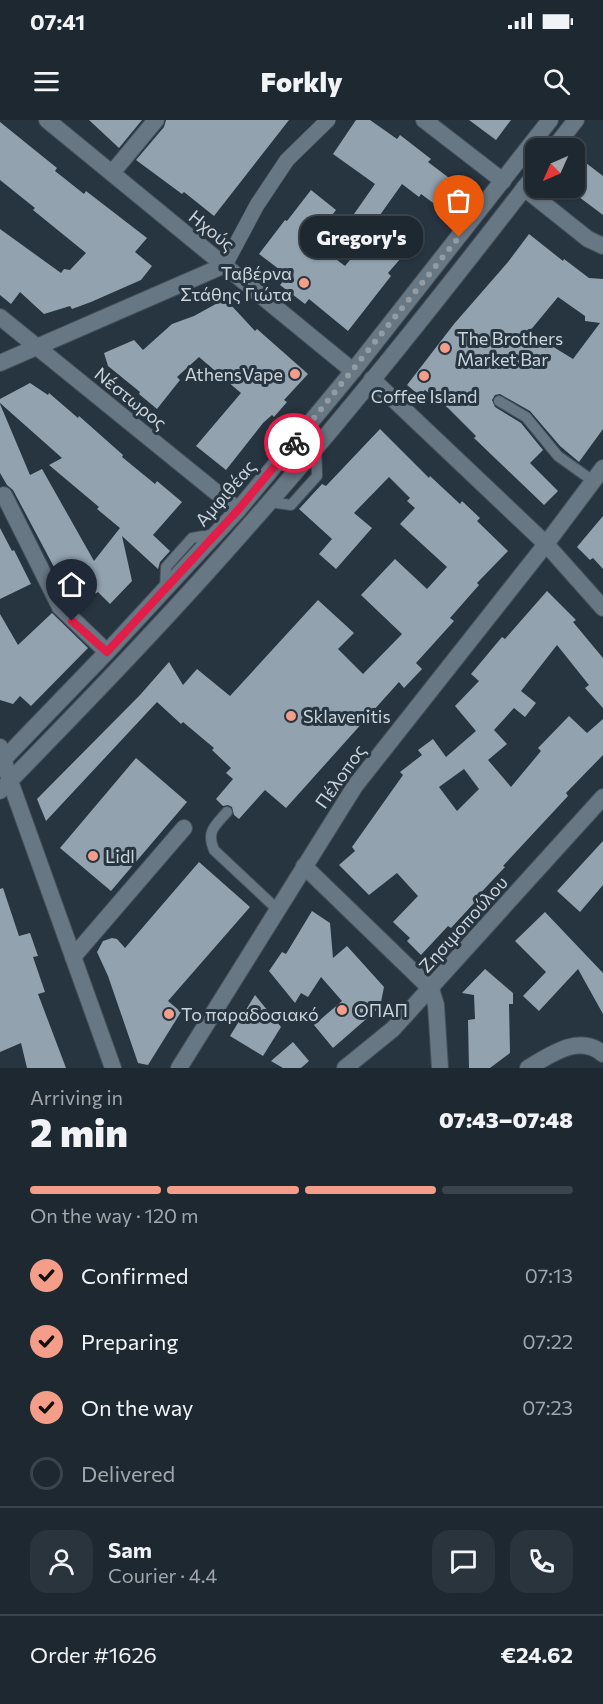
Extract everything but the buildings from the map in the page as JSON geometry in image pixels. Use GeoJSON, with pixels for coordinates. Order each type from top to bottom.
{"type":"FeatureCollection","features":[{"type":"Feature","properties":{"kind":"street","name":"Ηχούς"},"geometry":{"type":"LineString","coordinates":[[47,120],[353,371]]}},
{"type":"Feature","properties":{"kind":"street"},"geometry":{"type":"LineString","coordinates":[[112,173],[156,120]]}},
{"type":"Feature","properties":{"kind":"street"},"geometry":{"type":"LineString","coordinates":[[0,363],[225,266],[257,205],[287,160],[328,120]]}},
{"type":"Feature","properties":{"kind":"street"},"geometry":{"type":"LineString","coordinates":[[424,120],[503,181]]}},
{"type":"Feature","properties":{"kind":"street","name":"Αμφιθέας"},"geometry":{"type":"LineString","coordinates":[[2,768],[238,510],[353,371],[550,120]]}},
{"type":"Feature","properties":{"kind":"street"},"geometry":{"type":"LineString","coordinates":[[562,138],[576,120]]}},
{"type":"Feature","properties":{"kind":"street"},"geometry":{"type":"LineString","coordinates":[[113,1068],[2,768],[148,637],[316,446],[524,188],[588,239],[603,246]]}},
{"type":"Feature","properties":{"kind":"street","name":"Νέστωρος"},"geometry":{"type":"LineString","coordinates":[[0,317],[238,510]]}},
{"type":"Feature","properties":{"kind":"street"},"geometry":{"type":"LineString","coordinates":[[372,379],[546,544],[603,608]]}},
{"type":"Feature","properties":{"kind":"street","name":"Πέλοπος"},"geometry":{"type":"LineString","coordinates":[[179,1068],[355,786],[546,544],[598,474]]}},
{"type":"Feature","properties":{"kind":"street"},"geometry":{"type":"LineString","coordinates":[[4,495],[60,607],[107,652]]}},
{"type":"Feature","properties":{"kind":"street","name":"Ζησιμοπούλου"},"geometry":{"type":"LineString","coordinates":[[345,1068],[389,1034],[603,797]]}},
{"type":"Feature","properties":{"kind":"street"},"geometry":{"type":"LineString","coordinates":[[73,957],[184,828]]}},
{"type":"Feature","properties":{"kind":"street"},"geometry":{"type":"LineString","coordinates":[[304,866],[431,989],[436,1005],[440,1068]]}},
{"type":"Feature","properties":{"kind":"street"},"geometry":{"type":"LineString","coordinates":[[528,1068],[553,1053],[578,1044],[595,1047],[603,1054]]}},
{"type":"Feature","properties":{"kind":"lane"},"geometry":{"type":"LineString","coordinates":[[499,401],[526,417],[558,456],[598,474]]}},
{"type":"Feature","properties":{"kind":"lane"},"geometry":{"type":"LineString","coordinates":[[227,812],[210,833],[214,850],[278,910]]}},
{"type":"Feature","properties":{"kind":"way so far"},"geometry":{"type":"LineString","coordinates":[[294,443],[459,237]]}},
{"type":"Feature","properties":{"kind":"place","name":"Gregory's"},"geometry":{"type":"Point","coordinates":[459,237]}},
{"type":"Feature","properties":{"kind":"place","name":"Ταβέρνα Στάθης Γιώτα"},"geometry":{"type":"Point","coordinates":[304,283]}},
{"type":"Feature","properties":{"kind":"place","name":"The Brothers Market Bar"},"geometry":{"type":"Point","coordinates":[445,348]}},
{"type":"Feature","properties":{"kind":"place","name":"AthensVape"},"geometry":{"type":"Point","coordinates":[295,374]}},
{"type":"Feature","properties":{"kind":"place","name":"Coffee Island"},"geometry":{"type":"Point","coordinates":[424,376]}},
{"type":"Feature","properties":{"kind":"place","name":"Sklavenitis"},"geometry":{"type":"Point","coordinates":[291,716]}},
{"type":"Feature","properties":{"kind":"place","name":"Lidl"},"geometry":{"type":"Point","coordinates":[93,856]}},
{"type":"Feature","properties":{"kind":"place","name":"ΟΠΑΠ"},"geometry":{"type":"Point","coordinates":[342,1010]}},
{"type":"Feature","properties":{"kind":"place","name":"Το παραδοσιακό"},"geometry":{"type":"Point","coordinates":[169,1014]}},
{"type":"Feature","properties":{"kind":"route"},"geometry":{"type":"LineString","coordinates":[[72,621],[107,652],[238,510],[294,443]]}}]}
